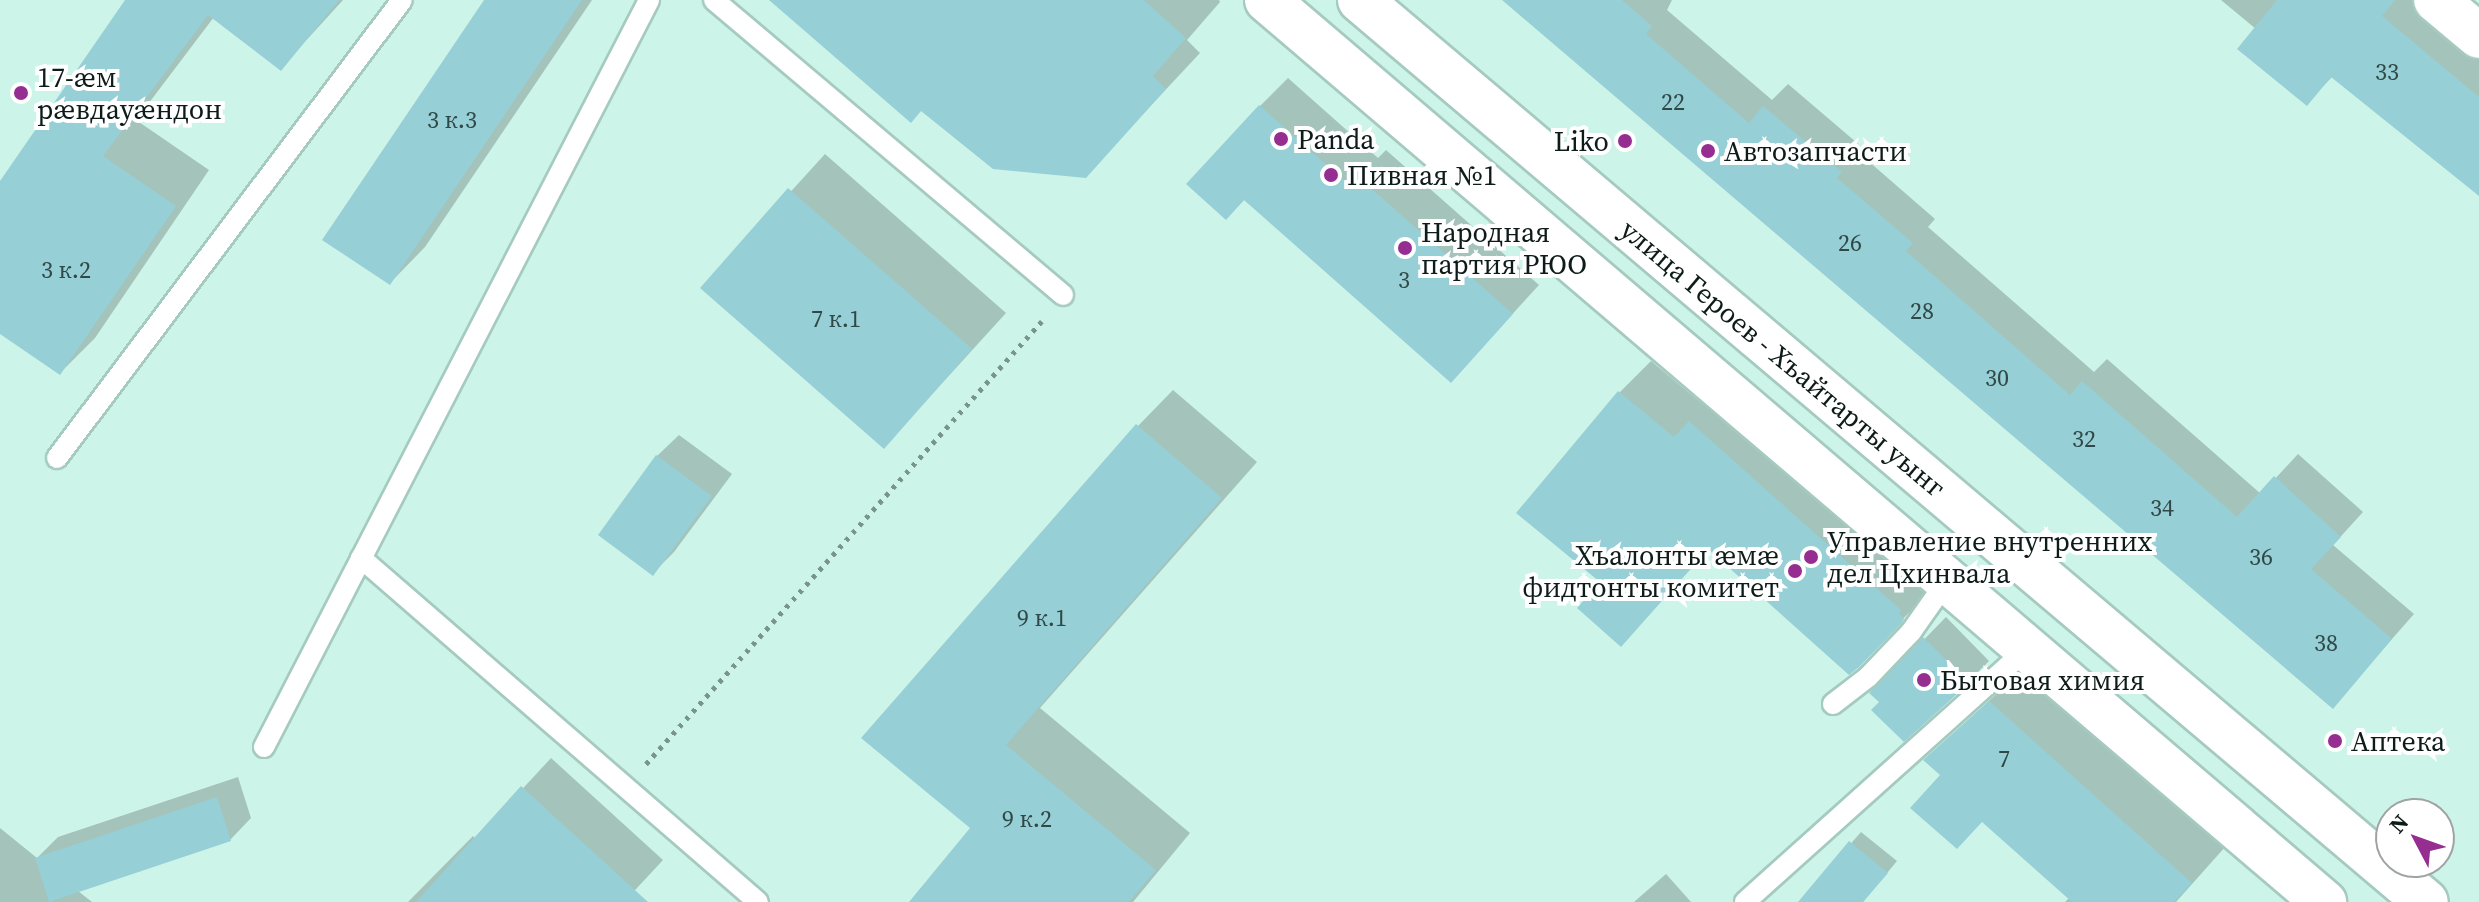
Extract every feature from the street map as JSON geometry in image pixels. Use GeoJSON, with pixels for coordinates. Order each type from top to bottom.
{"type":"FeatureCollection","features":[{"type":"Feature","properties":{"kind":"street"},"geometry":{"type":"LineString","coordinates":[[1267,0],[2324,902]]}},
{"type":"Feature","properties":{"kind":"street","name":"улица Героев - Хъайтарты уынг"},"geometry":{"type":"LineString","coordinates":[[1360,0],[2426,902]]}},
{"type":"Feature","properties":{"kind":"street"},"geometry":{"type":"LineString","coordinates":[[2436,0],[2479,36]]}},
{"type":"Feature","properties":{"kind":"lane"},"geometry":{"type":"LineString","coordinates":[[57,458],[402,0]]}},
{"type":"Feature","properties":{"kind":"lane"},"geometry":{"type":"LineString","coordinates":[[264,747],[649,0]]}},
{"type":"Feature","properties":{"kind":"lane"},"geometry":{"type":"LineString","coordinates":[[714,0],[1063,295]]}},
{"type":"Feature","properties":{"kind":"lane"},"geometry":{"type":"LineString","coordinates":[[361,558],[758,902]]}},
{"type":"Feature","properties":{"kind":"lane"},"geometry":{"type":"LineString","coordinates":[[1833,704],[1868,677],[1911,632],[1947,581]]}},
{"type":"Feature","properties":{"kind":"lane"},"geometry":{"type":"LineString","coordinates":[[1745,902],[2028,648]]}},
{"type":"Feature","properties":{"kind":"path"},"geometry":{"type":"LineString","coordinates":[[625,788],[991,380],[1063,295]]}},
{"type":"Feature","properties":{"kind":"building"},"geometry":{"type":"Polygon","coordinates":[[[125,0],[339,0],[281,71],[208,15],[103,156],[176,206],[60,375],[0,334],[0,181],[125,0]]]}},
{"type":"Feature","properties":{"kind":"building"},"geometry":{"type":"Polygon","coordinates":[[[484,0],[582,0],[390,285],[322,240],[484,0]]]}},
{"type":"Feature","properties":{"kind":"building"},"geometry":{"type":"Polygon","coordinates":[[[769,0],[1144,0],[1186,38],[1153,76],[1166,89],[1086,178],[993,169],[921,111],[911,123],[769,0]]]}},
{"type":"Feature","properties":{"kind":"building"},"geometry":{"type":"Polygon","coordinates":[[[1502,0],[1622,0],[1652,26],[1646,34],[1749,123],[1763,106],[1842,172],[1837,178],[1913,243],[1906,251],[2070,395],[2082,381],[2237,517],[2274,476],[2341,537],[2311,569],[2392,639],[2333,709],[1502,0]]]}},
{"type":"Feature","properties":{"kind":"building"},"geometry":{"type":"Polygon","coordinates":[[[2277,0],[2395,0],[2382,16],[2479,97],[2479,196],[2331,77],[2307,106],[2237,49],[2277,0]]]}},
{"type":"Feature","properties":{"kind":"building"},"geometry":{"type":"Polygon","coordinates":[[[1259,105],[1349,185],[1357,176],[1513,314],[1451,383],[1244,200],[1226,220],[1186,184],[1259,105]]]}},
{"type":"Feature","properties":{"kind":"building"},"geometry":{"type":"Polygon","coordinates":[[[788,188],[972,349],[884,449],[700,288],[788,188]]]}},
{"type":"Feature","properties":{"kind":"building"},"geometry":{"type":"Polygon","coordinates":[[[1618,391],[1674,437],[1689,421],[1901,610],[1899,613],[1904,619],[1901,624],[1849,675],[1708,549],[1621,647],[1577,608],[1600,582],[1516,513],[1618,391]]]}},
{"type":"Feature","properties":{"kind":"building"},"geometry":{"type":"Polygon","coordinates":[[[1136,424],[1222,498],[1006,745],[1156,870],[1129,902],[909,902],[970,828],[861,738],[1136,424]]]}},
{"type":"Feature","properties":{"kind":"building"},"geometry":{"type":"Polygon","coordinates":[[[656,455],[712,496],[653,576],[598,535],[656,455]]]}},
{"type":"Feature","properties":{"kind":"building"},"geometry":{"type":"Polygon","coordinates":[[[1923,637],[1969,683],[1904,742],[1871,710],[1879,702],[1869,693],[1923,637]]]}},
{"type":"Feature","properties":{"kind":"building"},"geometry":{"type":"Polygon","coordinates":[[[1989,701],[2192,883],[2174,902],[2072,902],[1982,822],[1957,849],[1910,808],[1940,775],[1923,760],[1989,701]]]}},
{"type":"Feature","properties":{"kind":"building"},"geometry":{"type":"Polygon","coordinates":[[[521,786],[648,902],[416,902],[521,786]]]}},
{"type":"Feature","properties":{"kind":"building"},"geometry":{"type":"Polygon","coordinates":[[[217,797],[231,841],[49,902],[35,858],[217,797]]]}},
{"type":"Feature","properties":{"kind":"building"},"geometry":{"type":"Polygon","coordinates":[[[1849,841],[1888,873],[1863,902],[1798,902],[1849,841]]]}},
{"type":"Feature","properties":{"kind":"place","name":"17-æм рӕвдауӕндон"},"geometry":{"type":"Point","coordinates":[21,93]}},
{"type":"Feature","properties":{"kind":"place","name":"Panda"},"geometry":{"type":"Point","coordinates":[1281,139]}},
{"type":"Feature","properties":{"kind":"place","name":"Liko"},"geometry":{"type":"Point","coordinates":[1625,141]}},
{"type":"Feature","properties":{"kind":"place","name":"Автозапчасти"},"geometry":{"type":"Point","coordinates":[1708,151]}},
{"type":"Feature","properties":{"kind":"place","name":"Пивная №1"},"geometry":{"type":"Point","coordinates":[1331,175]}},
{"type":"Feature","properties":{"kind":"place","name":"Народная партия РЮО"},"geometry":{"type":"Point","coordinates":[1405,248]}},
{"type":"Feature","properties":{"kind":"place","name":"Управление внутренних дел Цхинвала"},"geometry":{"type":"Point","coordinates":[1811,557]}},
{"type":"Feature","properties":{"kind":"place","name":"Хъалонты æмæ фидтонты комитет"},"geometry":{"type":"Point","coordinates":[1795,571]}},
{"type":"Feature","properties":{"kind":"place","name":"Бытовая химия"},"geometry":{"type":"Point","coordinates":[1924,680]}},
{"type":"Feature","properties":{"kind":"place","name":"Аптека"},"geometry":{"type":"Point","coordinates":[2335,741]}}]}
